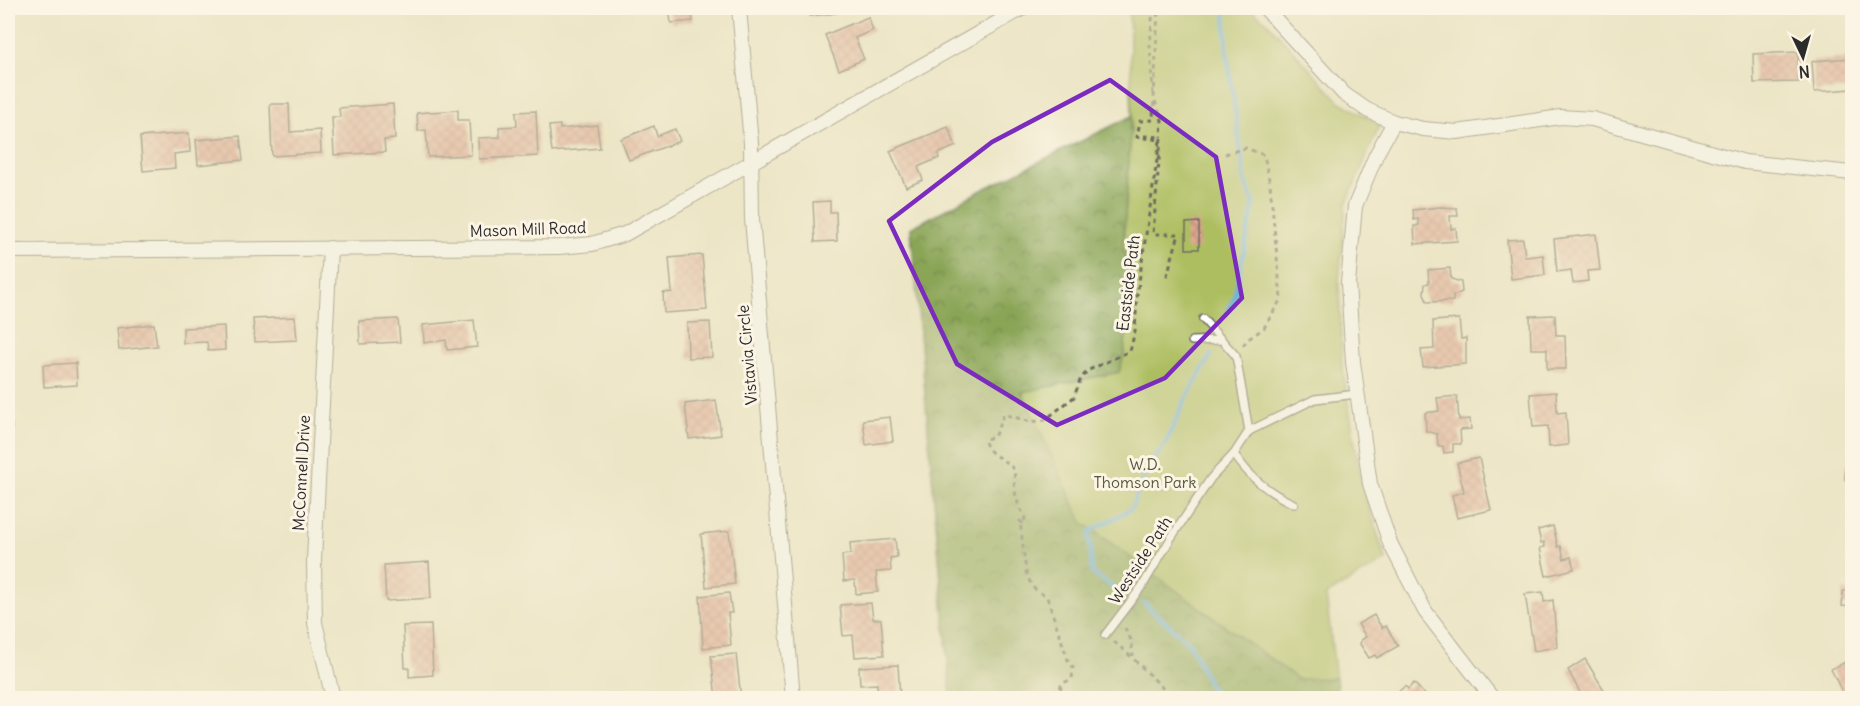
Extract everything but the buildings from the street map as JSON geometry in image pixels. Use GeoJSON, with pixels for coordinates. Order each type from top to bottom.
{"type":"FeatureCollection","features":[{"type":"Feature","properties":{"kind":"street","name":"Vistavia Circle"},"geometry":{"type":"LineString","coordinates":[[739,8],[752,219],[793,699]]}},
{"type":"Feature","properties":{"kind":"street","name":"Mason Mill Road"},"geometry":{"type":"LineString","coordinates":[[8,251],[559,247],[592,244],[625,234],[1023,8]]}},
{"type":"Feature","properties":{"kind":"street"},"geometry":{"type":"LineString","coordinates":[[1265,8],[1344,94],[1367,110],[1394,122],[1423,129],[1457,132],[1561,117],[1592,119],[1745,162],[1852,173]]}},
{"type":"Feature","properties":{"kind":"street"},"geometry":{"type":"LineString","coordinates":[[1394,122],[1376,155],[1355,206],[1348,283],[1357,394],[1370,484],[1390,543],[1425,611],[1492,699]]}},
{"type":"Feature","properties":{"kind":"street","name":"McConnell Drive"},"geometry":{"type":"LineString","coordinates":[[330,248],[314,560],[315,623],[333,699]]}},
{"type":"Feature","properties":{"kind":"lane"},"geometry":{"type":"LineString","coordinates":[[1203,319],[1236,356],[1249,431],[1315,399],[1357,394]]}},
{"type":"Feature","properties":{"kind":"lane"},"geometry":{"type":"LineString","coordinates":[[1192,342],[1222,340]]}},
{"type":"Feature","properties":{"kind":"lane","name":"Westside Path"},"geometry":{"type":"LineString","coordinates":[[1119,617],[1143,585],[1211,478],[1234,454],[1249,431]]}},
{"type":"Feature","properties":{"kind":"lane"},"geometry":{"type":"LineString","coordinates":[[1234,454],[1248,475],[1276,496],[1294,504]]}},
{"type":"Feature","properties":{"kind":"lane"},"geometry":{"type":"LineString","coordinates":[[1105,635],[1119,617]]}},
{"type":"Feature","properties":{"kind":"path"},"geometry":{"type":"LineString","coordinates":[[1153,8],[1150,46],[1154,98],[1162,120],[1153,234],[1184,234]]}},
{"type":"Feature","properties":{"kind":"path","name":"Eastside Path"},"geometry":{"type":"LineString","coordinates":[[1060,699],[1061,684],[1072,678],[1073,667],[1047,597],[1032,587],[1026,572],[1020,521],[1024,524],[1024,516],[1019,509],[1013,484],[1015,471],[999,456],[992,454],[985,445],[985,439],[994,437],[1004,414],[1031,422],[1045,420],[1058,412],[1074,397],[1081,378],[1089,370],[1130,351],[1135,331],[1137,295],[1160,140],[1137,137],[1140,121],[1153,120],[1158,8]]}},
{"type":"Feature","properties":{"kind":"path"},"geometry":{"type":"LineString","coordinates":[[1140,136],[1161,137]]}},
{"type":"Feature","properties":{"kind":"path"},"geometry":{"type":"LineString","coordinates":[[1225,154],[1246,148],[1264,155],[1270,184],[1281,299],[1264,328],[1247,340],[1236,356]]}},
{"type":"Feature","properties":{"kind":"path"},"geometry":{"type":"LineString","coordinates":[[1166,279],[1179,234]]}},
{"type":"Feature","properties":{"kind":"path","name":"Westside Path"},"geometry":{"type":"LineString","coordinates":[[1119,617],[1131,640],[1133,657],[1150,678],[1169,693],[1170,699]]}},
{"type":"Feature","properties":{"kind":"path"},"geometry":{"type":"LineString","coordinates":[[1105,635],[1133,657]]}},
{"type":"Feature","properties":{"kind":"highlighted area"},"geometry":{"type":"Polygon","coordinates":[[[1110,80],[1216,157],[1242,298],[1165,378],[1057,425],[957,364],[889,221],[992,142],[1110,80]]]}},
{"type":"Feature","properties":{"kind":"green space","name":"W.D. Thomson Park"},"geometry":{"type":"Polygon","coordinates":[[[1129,8],[1249,8],[1267,22],[1339,101],[1380,125],[1346,204],[1339,281],[1342,363],[1361,482],[1386,560],[1326,595],[1338,698],[951,698],[911,228],[1132,116],[1129,8]]]}},
{"type":"Feature","properties":{"kind":"green space"},"geometry":{"type":"Polygon","coordinates":[[[1132,116],[1123,247],[1132,275],[1124,355],[1119,372],[1022,392],[1082,522],[1298,679],[1336,678],[1338,698],[951,698],[911,228],[980,191],[1132,116]]]}},
{"type":"Feature","properties":{"kind":"waterway"},"geometry":{"type":"LineString","coordinates":[[1225,8],[1227,52],[1245,181],[1254,203],[1234,299],[1227,312]]}},
{"type":"Feature","properties":{"kind":"waterway"},"geometry":{"type":"LineString","coordinates":[[1119,591],[1092,573],[1089,532],[1131,509],[1148,467],[1166,443],[1184,402],[1211,355]]}},
{"type":"Feature","properties":{"kind":"waterway"},"geometry":{"type":"LineString","coordinates":[[1144,603],[1189,643],[1216,698]]}}]}
